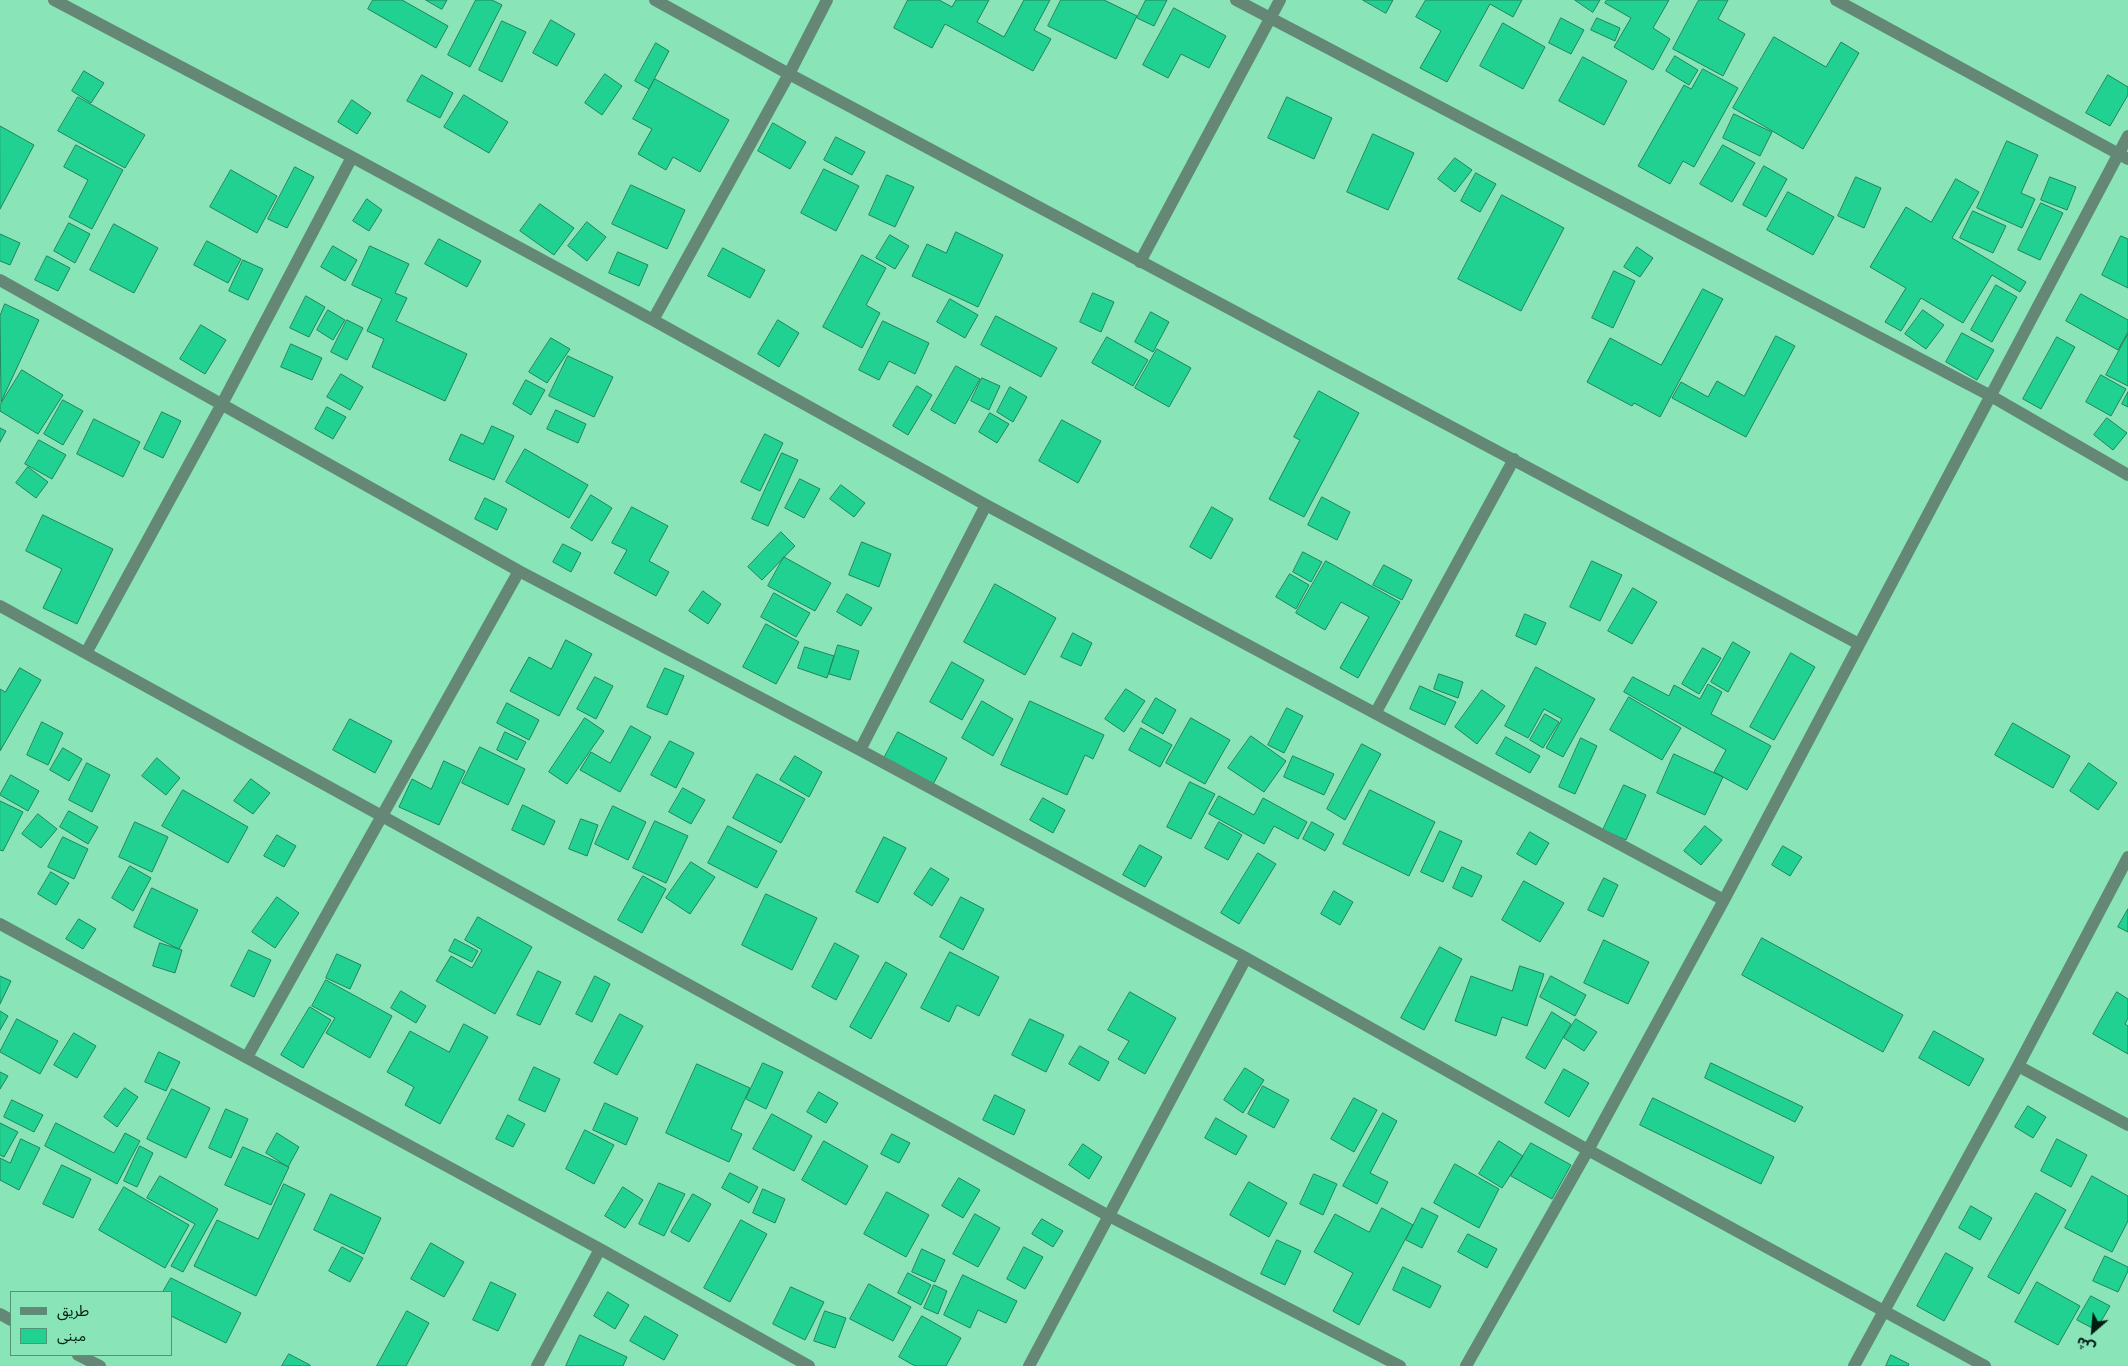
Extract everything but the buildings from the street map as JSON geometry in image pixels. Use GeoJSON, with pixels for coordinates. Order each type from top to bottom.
{"type":"FeatureCollection","features":[{"type":"Feature","properties":{"kind":"street"},"geometry":{"type":"LineString","coordinates":[[54,0],[352,157],[653,320],[986,504],[1724,900]]}},
{"type":"Feature","properties":{"kind":"street"},"geometry":{"type":"LineString","coordinates":[[655,0],[788,74],[1859,644]]}},
{"type":"Feature","properties":{"kind":"street"},"geometry":{"type":"LineString","coordinates":[[653,320],[827,0]]}},
{"type":"Feature","properties":{"kind":"street"},"geometry":{"type":"LineString","coordinates":[[1236,0],[1990,396],[2128,475]]}},
{"type":"Feature","properties":{"kind":"street"},"geometry":{"type":"LineString","coordinates":[[1140,262],[1280,0]]}},
{"type":"Feature","properties":{"kind":"street"},"geometry":{"type":"LineString","coordinates":[[1836,0],[2123,156]]}},
{"type":"Feature","properties":{"kind":"street"},"geometry":{"type":"LineString","coordinates":[[1466,1366],[1588,1150],[1724,900],[1990,396],[2123,156],[2128,136]]}},
{"type":"Feature","properties":{"kind":"street"},"geometry":{"type":"LineString","coordinates":[[86,653],[222,404],[352,157]]}},
{"type":"Feature","properties":{"kind":"street"},"geometry":{"type":"LineString","coordinates":[[0,280],[518,571],[860,750],[1246,958],[1588,1150],[1985,1366]]}},
{"type":"Feature","properties":{"kind":"street"},"geometry":{"type":"LineString","coordinates":[[1376,712],[1514,459]]}},
{"type":"Feature","properties":{"kind":"street"},"geometry":{"type":"LineString","coordinates":[[860,750],[986,504]]}},
{"type":"Feature","properties":{"kind":"street"},"geometry":{"type":"LineString","coordinates":[[246,1057],[518,571]]}},
{"type":"Feature","properties":{"kind":"street"},"geometry":{"type":"LineString","coordinates":[[0,606],[1110,1216],[1400,1366]]}},
{"type":"Feature","properties":{"kind":"street"},"geometry":{"type":"LineString","coordinates":[[1854,1366],[2018,1066],[2128,857]]}},
{"type":"Feature","properties":{"kind":"street"},"geometry":{"type":"LineString","coordinates":[[0,924],[600,1249],[809,1366]]}},
{"type":"Feature","properties":{"kind":"street"},"geometry":{"type":"LineString","coordinates":[[1029,1366],[1246,958]]}},
{"type":"Feature","properties":{"kind":"street"},"geometry":{"type":"LineString","coordinates":[[2018,1066],[2128,1125]]}},
{"type":"Feature","properties":{"kind":"street"},"geometry":{"type":"LineString","coordinates":[[537,1366],[600,1249]]}},
{"type":"Feature","properties":{"kind":"street"},"geometry":{"type":"LineString","coordinates":[[80,1356],[100,1366]]}}]}
